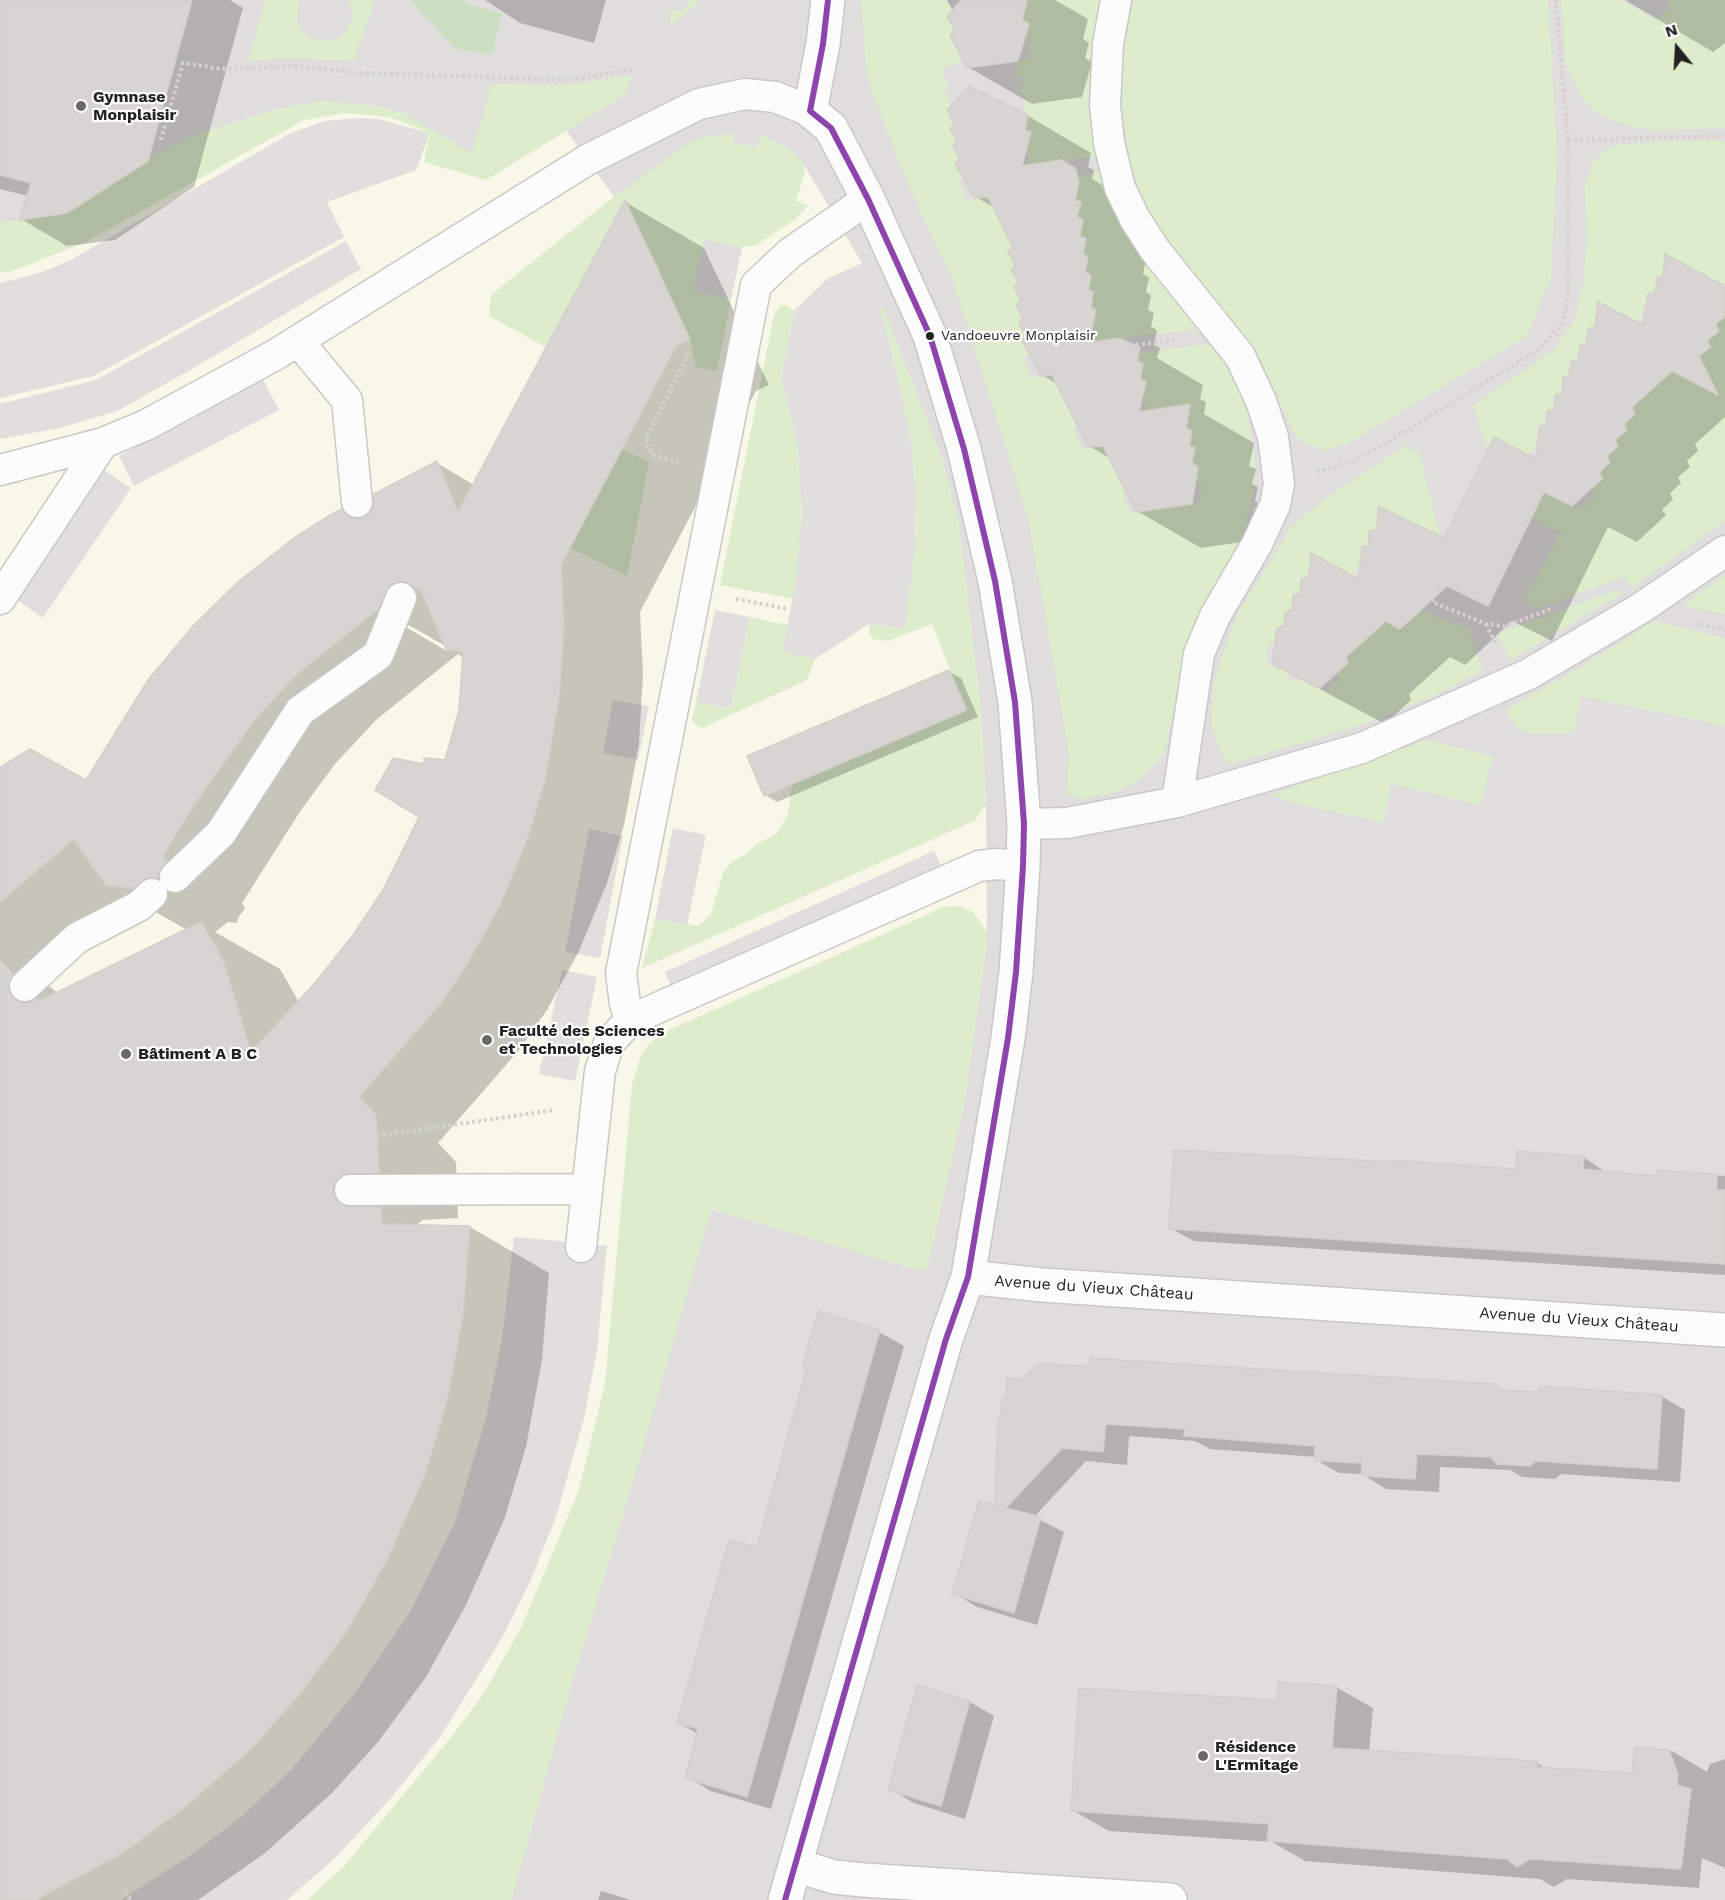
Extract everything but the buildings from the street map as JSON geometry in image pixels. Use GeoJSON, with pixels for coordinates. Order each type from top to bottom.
{"type":"FeatureCollection","features":[{"type":"Feature","properties":{"kind":"street"},"geometry":{"type":"LineString","coordinates":[[785,1900],[951,1321],[968,1277],[1008,1038],[1016,972],[1023,866],[1023,824],[1015,702],[995,581],[964,449],[930,336],[868,199],[831,128],[810,111],[823,44],[828,0]]}},
{"type":"Feature","properties":{"kind":"street","name":"Avenue du Vieux Château"},"geometry":{"type":"LineString","coordinates":[[968,1277],[1042,1285],[1725,1330]]}},
{"type":"Feature","properties":{"kind":"street"},"geometry":{"type":"LineString","coordinates":[[795,1865],[834,1877],[864,1880],[1170,1900]]}},
{"type":"Feature","properties":{"kind":"lane"},"geometry":{"type":"LineString","coordinates":[[1116,0],[1108,44],[1105,105],[1109,143],[1120,188],[1135,219],[1155,250],[1240,356],[1261,401],[1273,437],[1280,484],[1275,505],[1257,544],[1215,616],[1199,654],[1177,802]]}},
{"type":"Feature","properties":{"kind":"lane"},"geometry":{"type":"LineString","coordinates":[[0,470],[103,443],[146,425],[298,341],[588,160],[699,104],[745,94],[775,97],[810,111]]}},
{"type":"Feature","properties":{"kind":"lane"},"geometry":{"type":"LineString","coordinates":[[630,1020],[621,973],[658,775],[756,285],[790,253],[868,199]]}},
{"type":"Feature","properties":{"kind":"lane"},"geometry":{"type":"LineString","coordinates":[[298,341],[347,400],[357,502]]}},
{"type":"Feature","properties":{"kind":"lane"},"geometry":{"type":"LineString","coordinates":[[0,598],[103,443]]}},
{"type":"Feature","properties":{"kind":"lane"},"geometry":{"type":"LineString","coordinates":[[1023,824],[1067,823],[1177,802],[1362,748],[1529,674],[1641,608],[1725,551]]}},
{"type":"Feature","properties":{"kind":"lane"},"geometry":{"type":"LineString","coordinates":[[25,986],[77,938],[139,906],[221,833],[300,711],[378,655],[400,598]]}},
{"type":"Feature","properties":{"kind":"lane"},"geometry":{"type":"LineString","coordinates":[[580,1247],[600,1071],[609,1043],[630,1020],[979,866],[997,864],[1023,866]]}},
{"type":"Feature","properties":{"kind":"lane"},"geometry":{"type":"LineString","coordinates":[[350,1190],[586,1189]]}},
{"type":"Feature","properties":{"kind":"path"},"geometry":{"type":"LineString","coordinates":[[1280,484],[1350,462],[1383,445],[1538,350],[1562,324],[1568,298],[1568,140],[1556,0]]}},
{"type":"Feature","properties":{"kind":"path"},"geometry":{"type":"LineString","coordinates":[[161,140],[183,63],[222,69],[251,70],[292,66],[364,73],[570,80],[636,69]]}},
{"type":"Feature","properties":{"kind":"path"},"geometry":{"type":"LineString","coordinates":[[1568,140],[1725,136]]}},
{"type":"Feature","properties":{"kind":"path"},"geometry":{"type":"LineString","coordinates":[[688,464],[653,455],[647,446],[647,436],[690,351]]}},
{"type":"Feature","properties":{"kind":"path"},"geometry":{"type":"LineString","coordinates":[[1441,583],[1432,602],[1486,624],[1505,626],[1559,607]]}},
{"type":"Feature","properties":{"kind":"path"},"geometry":{"type":"LineString","coordinates":[[1486,624],[1494,642]]}},
{"type":"Feature","properties":{"kind":"path"},"geometry":{"type":"LineString","coordinates":[[377,1136],[559,1109]]}},
{"type":"Feature","properties":{"kind":"path"},"geometry":{"type":"LineString","coordinates":[[125,1892],[131,1900]]}},
{"type":"Feature","properties":{"kind":"shaded area"},"geometry":{"type":"Polygon","coordinates":[[[0,0],[1725,0],[1725,1900],[0,1900],[0,0]]]}},
{"type":"Feature","properties":{"kind":"shaded area","name":"Faculté des Sciences et Technologies"},"geometry":{"type":"Polygon","coordinates":[[[321,101],[374,106],[402,113],[472,154],[563,126],[615,198],[689,143],[711,136],[734,134],[734,144],[757,147],[761,135],[794,152],[803,163],[862,263],[878,305],[884,310],[942,459],[959,526],[981,712],[986,805],[987,939],[965,1100],[927,1268],[919,1270],[711,1209],[635,1474],[571,1685],[511,1900],[0,1900],[0,223],[67,213],[144,163],[192,136],[274,110],[321,101]]]}},
{"type":"Feature","properties":{"kind":"shaded area"},"geometry":{"type":"Polygon","coordinates":[[[356,118],[378,119],[430,133],[416,170],[327,202],[344,237],[94,376],[0,398],[0,283],[39,273],[71,260],[291,133],[325,121],[356,118]]]}},
{"type":"Feature","properties":{"kind":"shaded area"},"geometry":{"type":"Polygon","coordinates":[[[704,239],[742,247],[731,299],[693,292],[704,239]]]}},
{"type":"Feature","properties":{"kind":"shaded area"},"geometry":{"type":"Polygon","coordinates":[[[346,241],[361,269],[192,369],[117,411],[60,428],[0,439],[0,404],[96,380],[346,241]]]}},
{"type":"Feature","properties":{"kind":"shaded area"},"geometry":{"type":"Polygon","coordinates":[[[862,263],[871,280],[889,339],[910,432],[916,492],[915,552],[905,629],[869,624],[815,659],[782,652],[795,587],[802,513],[797,445],[781,377],[794,311],[827,279],[862,263]]]}},
{"type":"Feature","properties":{"kind":"shaded area"},"geometry":{"type":"Polygon","coordinates":[[[263,380],[279,410],[134,486],[119,456],[263,380]]]}},
{"type":"Feature","properties":{"kind":"shaded area"},"geometry":{"type":"Polygon","coordinates":[[[101,468],[131,488],[43,618],[14,598],[101,468]]]}},
{"type":"Feature","properties":{"kind":"shaded area"},"geometry":{"type":"Polygon","coordinates":[[[715,610],[750,617],[731,709],[696,702],[715,610]]]}},
{"type":"Feature","properties":{"kind":"shaded area"},"geometry":{"type":"Polygon","coordinates":[[[1581,696],[1725,726],[1725,967],[1276,878],[1291,802],[1384,823],[1391,784],[1480,805],[1493,756],[1573,733],[1581,696]]]}},
{"type":"Feature","properties":{"kind":"shaded area"},"geometry":{"type":"Polygon","coordinates":[[[613,700],[649,706],[638,760],[603,753],[613,700]]]}},
{"type":"Feature","properties":{"kind":"shaded area"},"geometry":{"type":"Polygon","coordinates":[[[673,828],[706,835],[687,925],[655,919],[673,828]]]}},
{"type":"Feature","properties":{"kind":"shaded area"},"geometry":{"type":"Polygon","coordinates":[[[589,829],[623,836],[600,958],[565,952],[589,829]]]}},
{"type":"Feature","properties":{"kind":"shaded area"},"geometry":{"type":"Polygon","coordinates":[[[934,851],[941,865],[671,986],[665,972],[934,851]]]}},
{"type":"Feature","properties":{"kind":"shaded area"},"geometry":{"type":"Polygon","coordinates":[[[562,970],[597,977],[575,1081],[539,1074],[562,970]]]}},
{"type":"Feature","properties":{"kind":"shaded area"},"geometry":{"type":"Polygon","coordinates":[[[514,1237],[560,1241],[581,1247],[607,1245],[597,1350],[584,1418],[557,1514],[530,1582],[502,1638],[440,1737],[392,1797],[334,1859],[287,1900],[121,1900],[192,1854],[241,1817],[291,1770],[354,1694],[410,1612],[455,1522],[486,1417],[502,1339],[514,1237]]]}},
{"type":"Feature","properties":{"kind":"green space"},"geometry":{"type":"Polygon","coordinates":[[[265,0],[299,0],[297,21],[302,31],[310,38],[323,40],[337,39],[347,31],[352,20],[352,9],[348,0],[375,0],[354,61],[286,58],[249,61],[265,0]]]}},
{"type":"Feature","properties":{"kind":"green space"},"geometry":{"type":"Polygon","coordinates":[[[411,0],[465,0],[464,3],[502,14],[492,54],[455,49],[411,0]]]}},
{"type":"Feature","properties":{"kind":"green space"},"geometry":{"type":"Polygon","coordinates":[[[689,0],[700,0],[671,26],[670,10],[685,11],[689,0]]]}},
{"type":"Feature","properties":{"kind":"green space"},"geometry":{"type":"Polygon","coordinates":[[[861,0],[945,0],[952,11],[948,17],[955,30],[950,36],[959,52],[960,64],[946,66],[942,75],[949,87],[944,92],[951,105],[947,110],[954,123],[957,141],[953,146],[960,159],[963,177],[959,182],[966,200],[999,196],[1010,228],[1006,233],[1013,248],[1008,252],[1015,265],[1011,270],[1018,282],[1014,287],[1021,300],[1016,305],[1023,318],[1019,323],[1026,336],[1022,341],[1029,354],[1024,359],[1032,378],[1067,372],[1075,407],[1071,413],[1077,426],[1073,430],[1081,448],[1115,444],[1126,492],[1123,497],[1130,512],[1198,503],[1201,486],[1195,482],[1198,467],[1192,463],[1195,449],[1189,446],[1192,431],[1186,428],[1189,413],[1145,411],[1143,396],[1146,383],[1140,379],[1143,364],[1137,361],[1139,353],[1209,344],[1234,375],[1248,411],[1255,468],[1252,503],[1241,538],[1181,679],[1164,754],[1137,782],[1118,791],[1082,799],[1067,794],[1069,753],[1028,517],[952,278],[903,173],[867,76],[861,0]]]}},
{"type":"Feature","properties":{"kind":"green space"},"geometry":{"type":"Polygon","coordinates":[[[1020,0],[1100,0],[1092,76],[1092,119],[1097,157],[1029,165],[1027,148],[1031,132],[1025,130],[1028,115],[1023,112],[1026,96],[1020,94],[1023,79],[1017,76],[1019,60],[1029,59],[1031,41],[1025,38],[1028,24],[1022,20],[1026,5],[1020,0]]]}},
{"type":"Feature","properties":{"kind":"green space"},"geometry":{"type":"Polygon","coordinates":[[[1133,0],[1548,0],[1557,155],[1551,278],[1527,336],[1349,443],[1326,450],[1307,444],[1296,436],[1258,357],[1161,234],[1142,200],[1131,168],[1123,118],[1122,64],[1133,0]]]}},
{"type":"Feature","properties":{"kind":"green space"},"geometry":{"type":"Polygon","coordinates":[[[1561,0],[1622,0],[1655,20],[1669,9],[1667,2],[1670,0],[1725,0],[1725,128],[1656,130],[1616,122],[1598,113],[1583,98],[1566,66],[1561,0]]]}},
{"type":"Feature","properties":{"kind":"green space"},"geometry":{"type":"Polygon","coordinates":[[[632,76],[625,95],[486,180],[424,162],[430,133],[389,117],[345,113],[304,120],[84,243],[12,271],[0,273],[0,223],[67,213],[148,159],[192,136],[274,110],[321,101],[374,106],[402,113],[472,153],[492,84],[563,85],[632,76]]]}},
{"type":"Feature","properties":{"kind":"green space"},"geometry":{"type":"Polygon","coordinates":[[[734,134],[734,144],[757,147],[761,135],[794,152],[803,163],[805,171],[796,201],[808,205],[796,219],[756,245],[742,247],[704,239],[694,292],[731,299],[717,371],[696,367],[690,339],[659,277],[661,273],[636,222],[629,217],[615,219],[546,347],[489,316],[491,295],[605,204],[689,143],[711,136],[734,134]]]}},
{"type":"Feature","properties":{"kind":"green space"},"geometry":{"type":"Polygon","coordinates":[[[1713,140],[1725,142],[1725,285],[1669,261],[1664,262],[1663,277],[1657,278],[1655,293],[1648,294],[1639,325],[1602,311],[1597,313],[1595,327],[1588,330],[1586,344],[1580,346],[1578,360],[1571,362],[1569,376],[1563,377],[1562,393],[1555,395],[1554,409],[1547,411],[1546,425],[1539,427],[1538,440],[1529,456],[1494,438],[1488,449],[1473,406],[1555,349],[1575,320],[1583,286],[1587,242],[1585,183],[1593,164],[1603,152],[1619,144],[1713,140]]]}},
{"type":"Feature","properties":{"kind":"green space"},"geometry":{"type":"Polygon","coordinates":[[[1099,172],[1114,215],[1198,329],[1096,341],[1093,323],[1096,310],[1091,308],[1093,292],[1088,290],[1091,275],[1085,272],[1088,257],[1083,254],[1086,239],[1080,236],[1083,221],[1077,217],[1081,202],[1075,200],[1078,186],[1072,182],[1073,177],[1099,172]]]}},
{"type":"Feature","properties":{"kind":"green space"},"geometry":{"type":"Polygon","coordinates":[[[780,305],[786,305],[794,311],[781,377],[797,445],[801,497],[801,531],[794,599],[720,585],[774,315],[780,305]]]}},
{"type":"Feature","properties":{"kind":"green space"},"geometry":{"type":"Polygon","coordinates":[[[878,305],[884,310],[942,459],[959,526],[981,712],[986,805],[974,821],[642,968],[655,919],[699,926],[711,914],[723,873],[732,861],[777,833],[788,814],[792,784],[966,710],[932,624],[888,641],[873,639],[869,632],[869,624],[905,629],[916,532],[916,492],[910,432],[889,339],[878,305]]]}},
{"type":"Feature","properties":{"kind":"green space"},"geometry":{"type":"Polygon","coordinates":[[[1725,316],[1725,521],[1632,587],[1625,577],[1535,609],[1525,598],[1561,532],[1531,518],[1544,492],[1580,510],[1594,495],[1591,489],[1603,478],[1599,473],[1610,462],[1607,456],[1618,446],[1615,440],[1627,430],[1624,424],[1635,414],[1632,407],[1659,364],[1692,371],[1702,363],[1699,356],[1711,347],[1707,341],[1719,331],[1716,324],[1725,316]]]}},
{"type":"Feature","properties":{"kind":"green space"},"geometry":{"type":"Polygon","coordinates":[[[1409,444],[1410,453],[1418,450],[1441,537],[1386,509],[1384,513],[1378,515],[1377,529],[1369,531],[1369,545],[1362,547],[1360,561],[1353,576],[1315,561],[1310,563],[1309,577],[1300,594],[1293,595],[1292,610],[1285,612],[1284,626],[1277,628],[1275,643],[1268,644],[1266,661],[1289,673],[1288,679],[1295,682],[1298,678],[1328,692],[1340,679],[1338,672],[1348,663],[1346,657],[1372,615],[1403,630],[1416,614],[1415,608],[1472,631],[1471,637],[1483,670],[1436,695],[1361,725],[1231,764],[1220,752],[1212,726],[1213,684],[1236,617],[1292,527],[1327,497],[1409,444]]]}},
{"type":"Feature","properties":{"kind":"green space"},"geometry":{"type":"Polygon","coordinates":[[[622,449],[649,462],[627,576],[570,548],[622,449]]]}},
{"type":"Feature","properties":{"kind":"green space"},"geometry":{"type":"Polygon","coordinates":[[[1725,575],[1725,614],[1683,606],[1725,575]]]}},
{"type":"Feature","properties":{"kind":"green space"},"geometry":{"type":"Polygon","coordinates":[[[1617,590],[1620,594],[1510,660],[1497,634],[1617,590]]]}},
{"type":"Feature","properties":{"kind":"green space"},"geometry":{"type":"Polygon","coordinates":[[[750,617],[788,625],[782,652],[815,659],[807,680],[702,728],[692,720],[696,702],[731,709],[750,617]]]}},
{"type":"Feature","properties":{"kind":"green space"},"geometry":{"type":"Polygon","coordinates":[[[1654,621],[1725,638],[1725,726],[1581,696],[1573,733],[1533,734],[1518,729],[1505,710],[1578,669],[1654,621]]]}},
{"type":"Feature","properties":{"kind":"green space"},"geometry":{"type":"Polygon","coordinates":[[[1427,740],[1493,756],[1480,805],[1391,784],[1384,823],[1291,802],[1271,795],[1427,740]]]}},
{"type":"Feature","properties":{"kind":"green space"},"geometry":{"type":"Polygon","coordinates":[[[960,906],[973,912],[987,932],[987,939],[965,1100],[927,1268],[919,1270],[711,1209],[635,1474],[571,1685],[511,1900],[307,1900],[344,1866],[453,1735],[484,1693],[522,1626],[579,1490],[605,1384],[632,1085],[641,1055],[651,1042],[669,1030],[944,907],[960,906]]]}},
{"type":"Feature","properties":{"kind":"transit line"},"geometry":{"type":"LineString","coordinates":[[785,1900],[946,1339],[968,1277],[1008,1038],[1016,972],[1024,824],[1015,702],[995,581],[964,449],[930,336],[868,199],[831,128],[810,111],[823,44],[828,0]]}},
{"type":"Feature","properties":{"kind":"place","name":"Gymnase Monplaisir"},"geometry":{"type":"Point","coordinates":[81,106]}},
{"type":"Feature","properties":{"kind":"place","name":"Vandoeuvre Monplaisir"},"geometry":{"type":"Point","coordinates":[930,336]}},
{"type":"Feature","properties":{"kind":"place","name":"Faculté des Sciences et Technologies"},"geometry":{"type":"Point","coordinates":[487,1040]}},
{"type":"Feature","properties":{"kind":"place","name":"Bâtiment A B C"},"geometry":{"type":"Point","coordinates":[126,1054]}},
{"type":"Feature","properties":{"kind":"place","name":"Résidence L'Ermitage"},"geometry":{"type":"Point","coordinates":[1203,1756]}}]}
